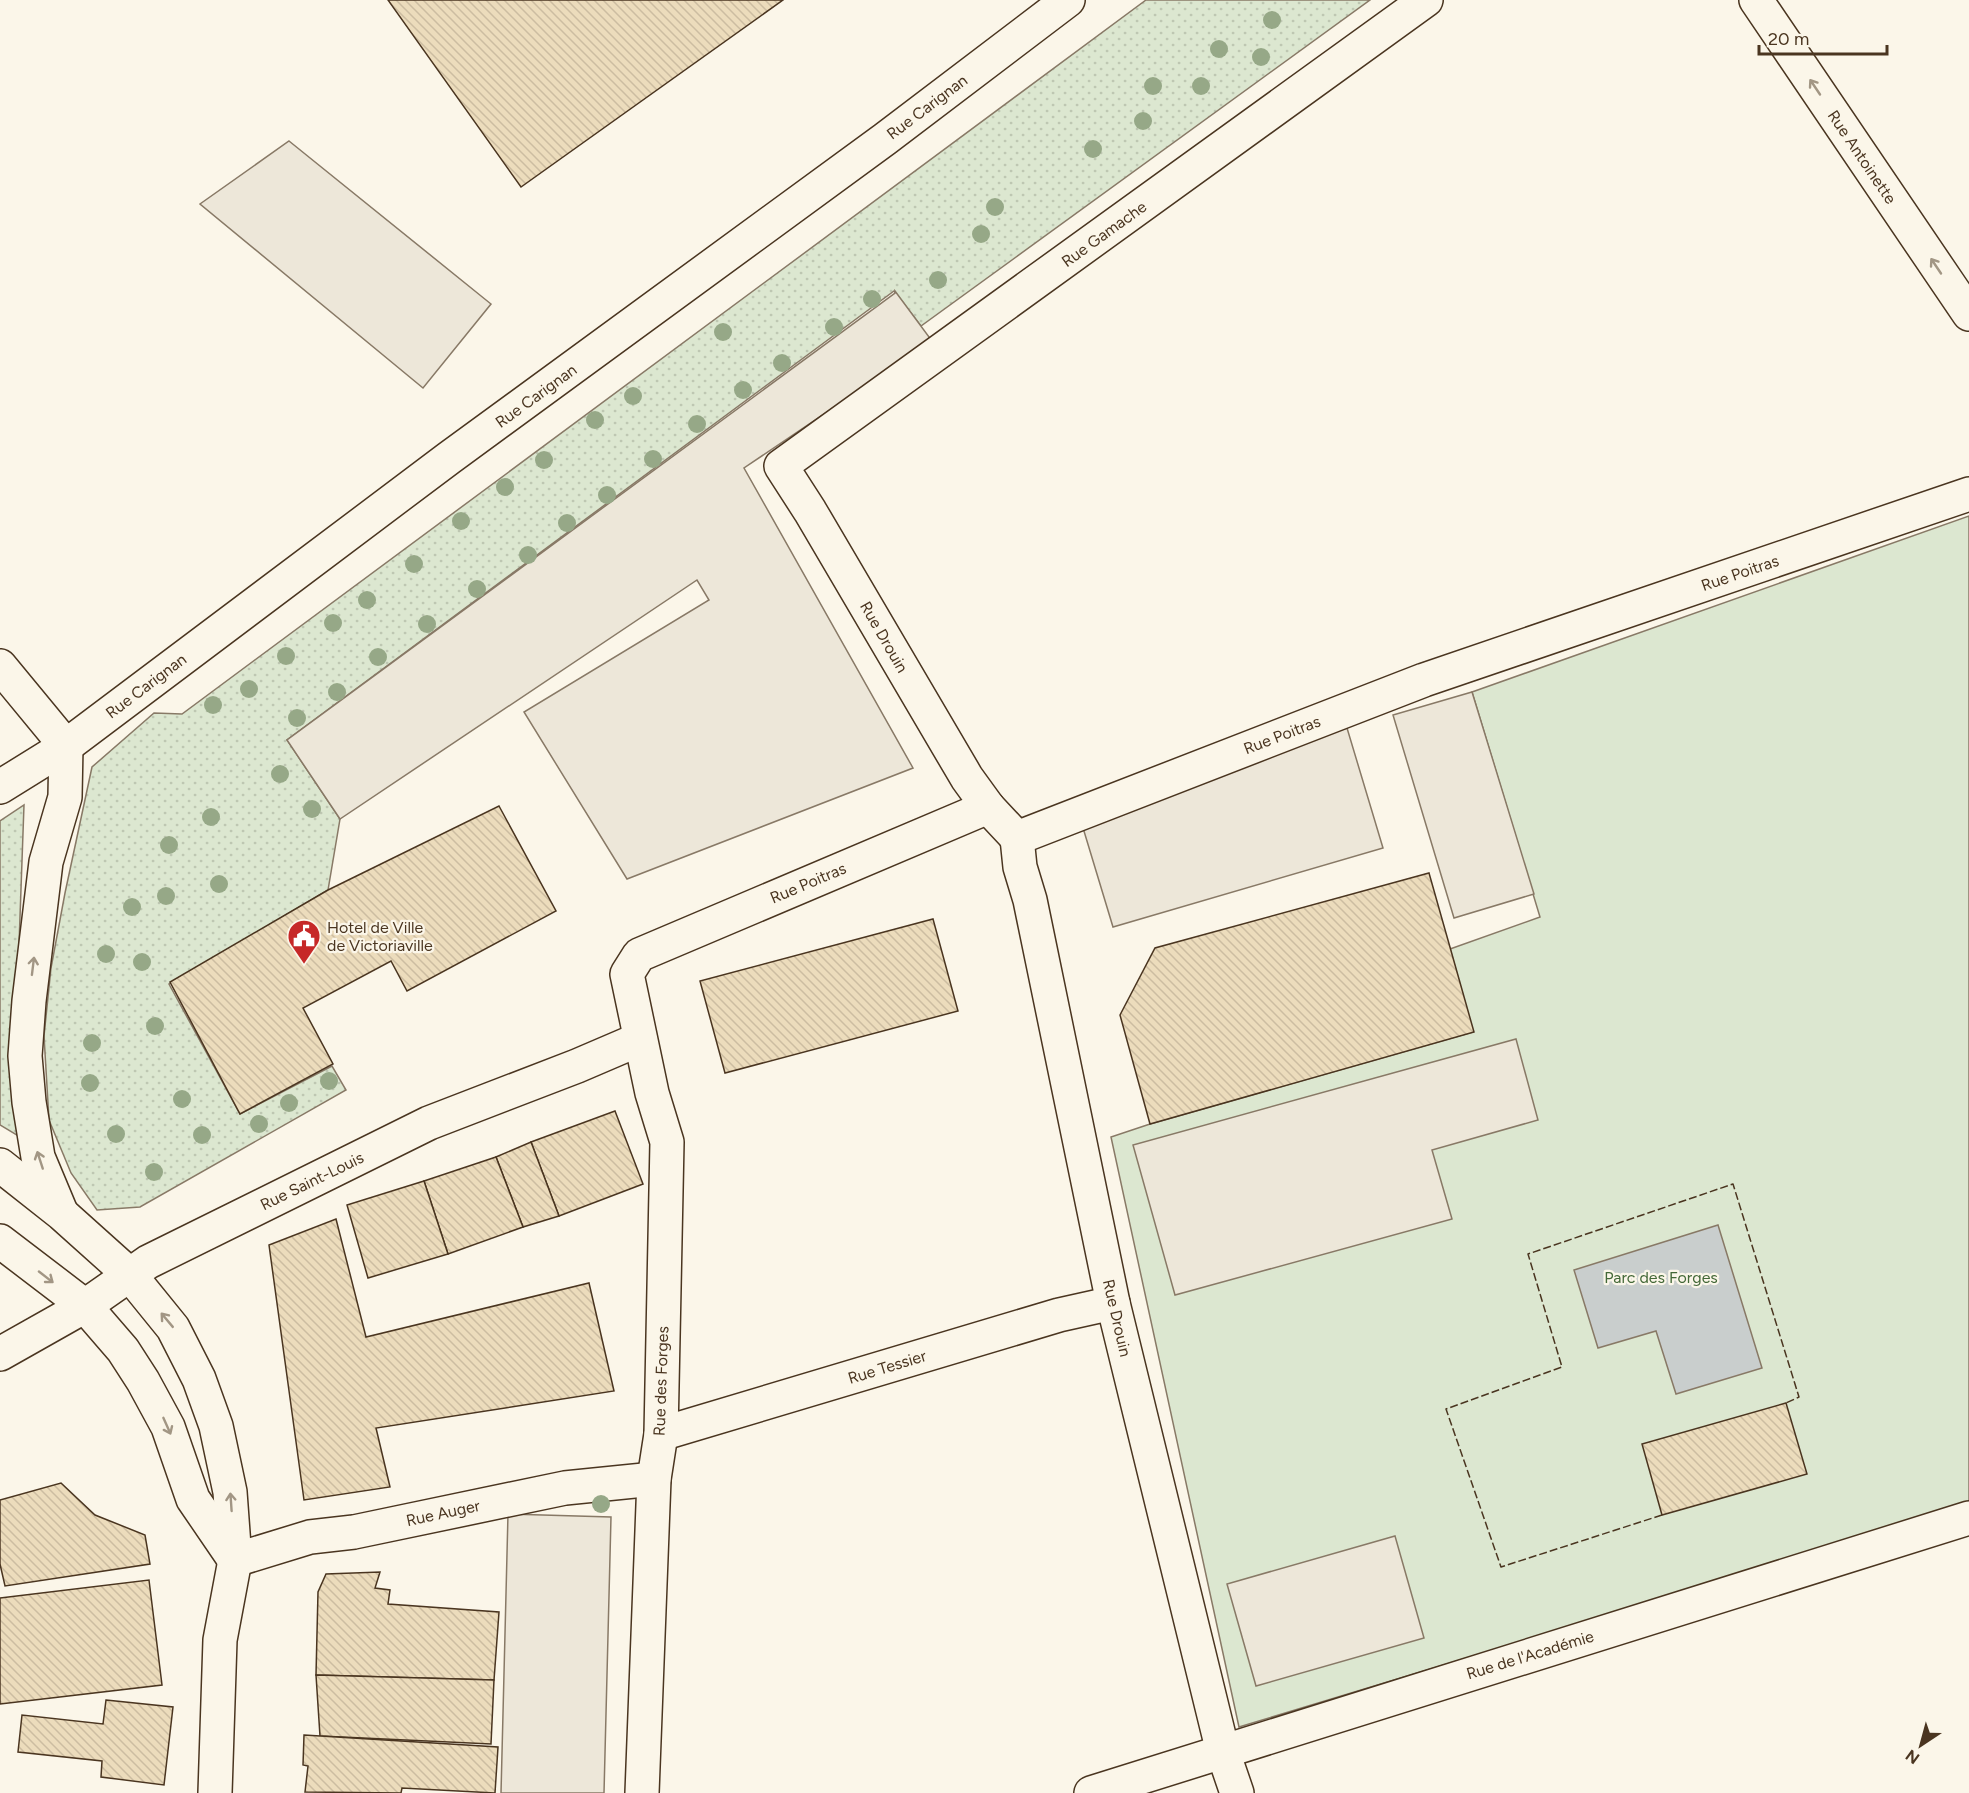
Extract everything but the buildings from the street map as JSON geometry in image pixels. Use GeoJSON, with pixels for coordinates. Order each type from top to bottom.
{"type":"FeatureCollection","features":[{"type":"Feature","properties":{"kind":"street","name":"Rue Carignan"},"geometry":{"type":"LineString","coordinates":[[0,787],[66,746],[449,458],[875,146],[1068,0]]}},
{"type":"Feature","properties":{"kind":"street","name":"Rue Gamache"},"geometry":{"type":"LineString","coordinates":[[781,466],[1426,0]]}},
{"type":"Feature","properties":{"kind":"street","name":"Rue Antoinette"},"geometry":{"type":"LineString","coordinates":[[1756,0],[1969,314]]}},
{"type":"Feature","properties":{"kind":"street","name":"Rue Drouin"},"geometry":{"type":"LineString","coordinates":[[781,466],[810,511],[967,778],[988,807]]}},
{"type":"Feature","properties":{"kind":"street","name":"Rue Poitras"},"geometry":{"type":"LineString","coordinates":[[1017,838],[1425,680],[1969,495]]}},
{"type":"Feature","properties":{"kind":"street"},"geometry":{"type":"LineString","coordinates":[[0,666],[66,746],[65,797],[46,862],[29,1001],[26,1056],[29,1102],[38,1157],[62,1214]]}},
{"type":"Feature","properties":{"kind":"street"},"geometry":{"type":"LineString","coordinates":[[988,807],[1017,838]]}},
{"type":"Feature","properties":{"kind":"street","name":"Rue Poitras"},"geometry":{"type":"LineString","coordinates":[[627,974],[639,955],[988,807]]}},
{"type":"Feature","properties":{"kind":"street","name":"Rue Drouin"},"geometry":{"type":"LineString","coordinates":[[1017,838],[1020,867],[1030,900],[1113,1303],[1223,1752],[1237,1793]]}},
{"type":"Feature","properties":{"kind":"street","name":"Rue des Forges"},"geometry":{"type":"LineString","coordinates":[[627,974],[640,1039],[667,1142],[661,1434],[654,1479],[642,1793]]}},
{"type":"Feature","properties":{"kind":"street","name":"Rue Saint-Louis"},"geometry":{"type":"LineString","coordinates":[[0,1354],[85,1306],[148,1262],[429,1123],[640,1039]]}},
{"type":"Feature","properties":{"kind":"street"},"geometry":{"type":"LineString","coordinates":[[0,1165],[62,1214],[130,1275],[173,1328],[200,1379],[216,1426],[230,1492],[235,1560],[220,1640],[214,1793]]}},
{"type":"Feature","properties":{"kind":"street"},"geometry":{"type":"LineString","coordinates":[[0,1241],[85,1306],[123,1350],[168,1427],[193,1499],[235,1560]]}},
{"type":"Feature","properties":{"kind":"street","name":"Rue Tessier"},"geometry":{"type":"LineString","coordinates":[[661,1434],[1059,1315],[1113,1303]]}},
{"type":"Feature","properties":{"kind":"street","name":"Rue Auger"},"geometry":{"type":"LineString","coordinates":[[235,1560],[310,1537],[354,1532],[565,1488],[654,1479]]}},
{"type":"Feature","properties":{"kind":"street","name":"Rue de l'Académie"},"geometry":{"type":"LineString","coordinates":[[1091,1793],[1969,1518]]}},
{"type":"Feature","properties":{"kind":"green space"},"geometry":{"type":"Polygon","coordinates":[[[1146,0],[1370,0],[921,326],[894,291],[287,740],[340,819],[328,890],[169,984],[240,1114],[332,1066],[346,1090],[140,1207],[97,1210],[71,1173],[49,1120],[44,1036],[51,968],[92,767],[154,713],[182,714],[1146,0]]]}},
{"type":"Feature","properties":{"kind":"green space","name":"Parc des Forges"},"geometry":{"type":"Polygon","coordinates":[[[1969,516],[1969,1506],[1239,1727],[1111,1137],[1473,1032],[1450,949],[1540,917],[1472,692],[1969,516]]]}},
{"type":"Feature","properties":{"kind":"green space"},"geometry":{"type":"Polygon","coordinates":[[[24,805],[19,945],[20,1137],[0,1125],[0,821],[24,805]]]}},
{"type":"Feature","properties":{"kind":"shaded area"},"geometry":{"type":"Polygon","coordinates":[[[289,141],[491,304],[423,388],[200,204],[289,141]]]}},
{"type":"Feature","properties":{"kind":"shaded area"},"geometry":{"type":"Polygon","coordinates":[[[895,291],[932,341],[744,468],[913,768],[627,879],[524,712],[709,600],[697,580],[340,819],[287,740],[895,291]]]}},
{"type":"Feature","properties":{"kind":"shaded area"},"geometry":{"type":"Polygon","coordinates":[[[1472,692],[1534,894],[1454,918],[1393,715],[1472,692]]]}},
{"type":"Feature","properties":{"kind":"shaded area"},"geometry":{"type":"Polygon","coordinates":[[[1347,728],[1383,848],[1113,927],[1077,808],[1347,728]]]}},
{"type":"Feature","properties":{"kind":"shaded area"},"geometry":{"type":"Polygon","coordinates":[[[1516,1039],[1538,1120],[1432,1150],[1452,1219],[1175,1295],[1133,1145],[1516,1039]]]}},
{"type":"Feature","properties":{"kind":"shaded area"},"geometry":{"type":"Polygon","coordinates":[[[1718,1225],[1762,1368],[1676,1394],[1656,1331],[1598,1348],[1574,1270],[1718,1225]]]}},
{"type":"Feature","properties":{"kind":"shaded area"},"geometry":{"type":"Polygon","coordinates":[[[508,1514],[611,1517],[604,1793],[501,1793],[508,1514]]]}},
{"type":"Feature","properties":{"kind":"shaded area"},"geometry":{"type":"Polygon","coordinates":[[[1395,1536],[1424,1638],[1256,1686],[1227,1584],[1395,1536]]]}},
{"type":"Feature","properties":{"kind":"fence"},"geometry":{"type":"LineString","coordinates":[[1662,1515],[1501,1567],[1446,1409],[1562,1367],[1528,1254],[1733,1184],[1799,1397],[1786,1403]]}},
{"type":"Feature","properties":{"kind":"place","name":"Hotel de Ville de Victoriaville"},"geometry":{"type":"Point","coordinates":[304,965]}}]}
